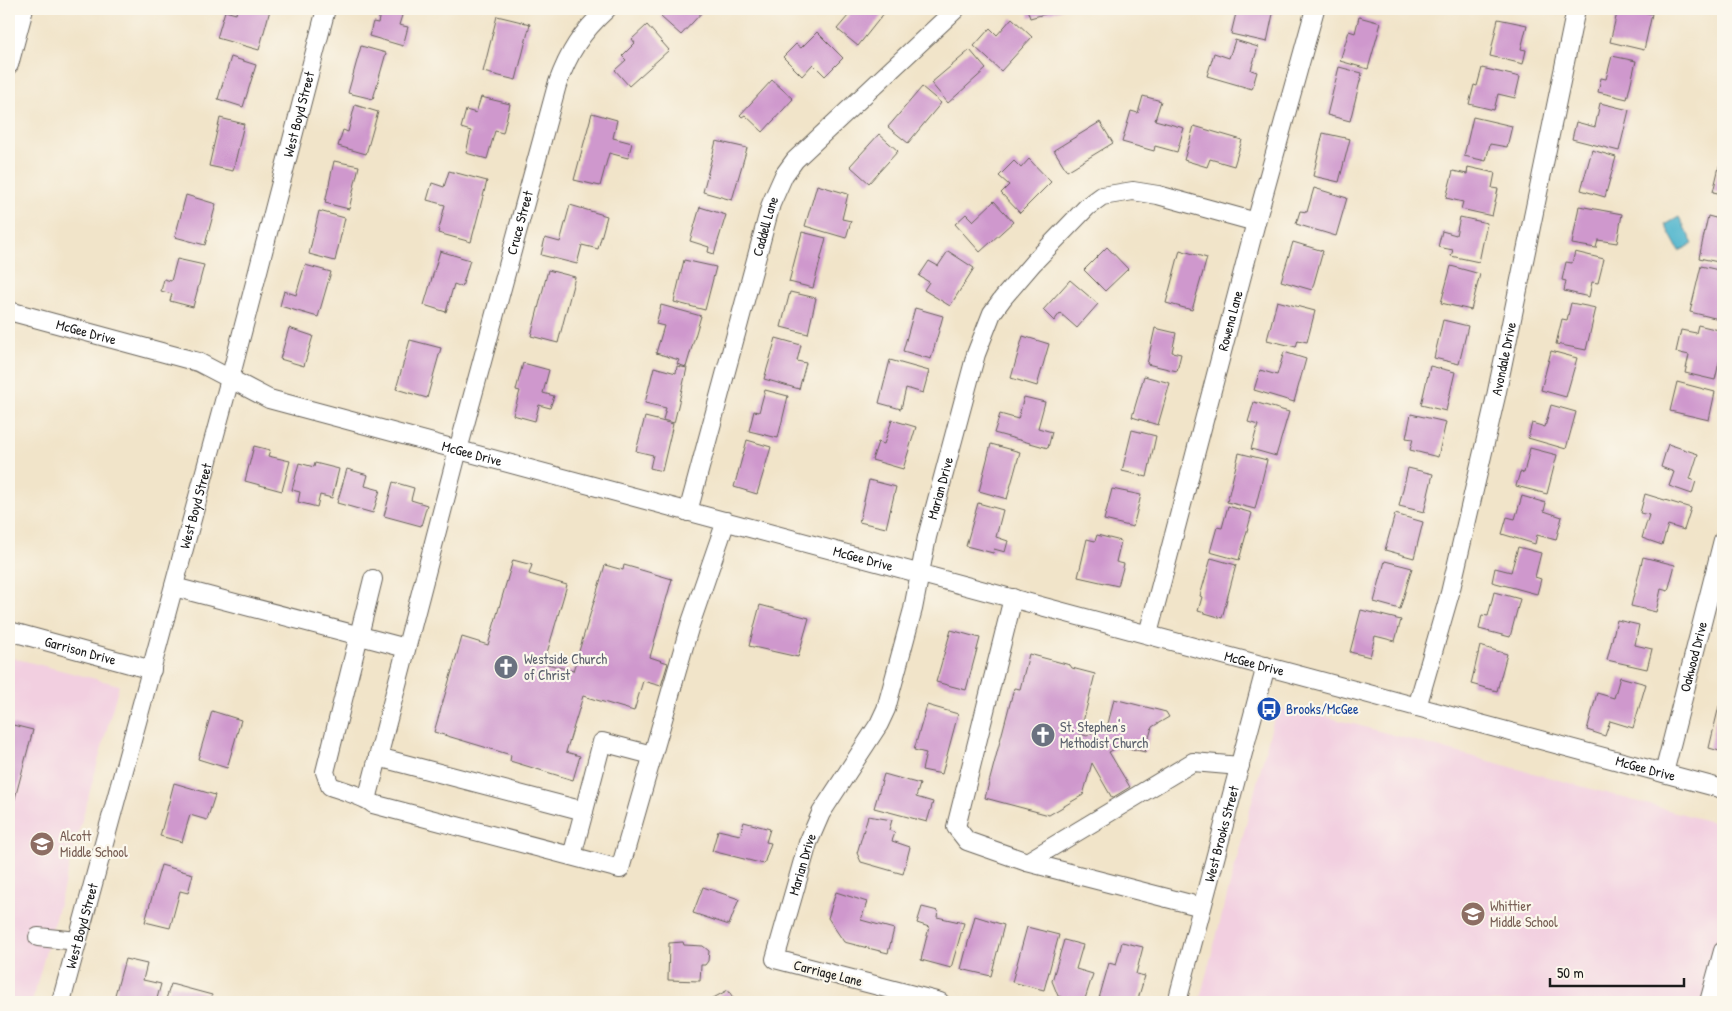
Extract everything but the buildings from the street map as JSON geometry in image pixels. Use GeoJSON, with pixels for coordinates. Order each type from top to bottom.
{"type":"FeatureCollection","features":[{"type":"Feature","properties":{"kind":"street"},"geometry":{"type":"LineString","coordinates":[[9,65],[24,9]]}},
{"type":"Feature","properties":{"kind":"street","name":"West Boyd Street"},"geometry":{"type":"LineString","coordinates":[[61,1002],[230,379],[326,9]]}},
{"type":"Feature","properties":{"kind":"street","name":"Cruce Street"},"geometry":{"type":"LineString","coordinates":[[368,800],[458,450],[557,85],[573,48],[592,23],[608,9]]}},
{"type":"Feature","properties":{"kind":"street","name":"Caddell Lane"},"geometry":{"type":"LineString","coordinates":[[688,512],[771,204],[784,175],[795,160],[828,128],[956,9]]}},
{"type":"Feature","properties":{"kind":"street","name":"Rowena Lane"},"geometry":{"type":"LineString","coordinates":[[1148,634],[1256,222],[1315,9]]}},
{"type":"Feature","properties":{"kind":"street","name":"Avondale Drive"},"geometry":{"type":"LineString","coordinates":[[1418,707],[1452,584],[1494,405],[1576,9]]}},
{"type":"Feature","properties":{"kind":"street","name":"Marian Drive"},"geometry":{"type":"LineString","coordinates":[[775,960],[808,843],[814,828],[886,708],[905,642],[926,537],[976,354],[992,313],[1034,263],[1102,196],[1116,192],[1133,191],[1158,195],[1256,222]]}},
{"type":"Feature","properties":{"kind":"street","name":"McGee Drive"},"geometry":{"type":"LineString","coordinates":[[9,311],[198,362],[269,399],[1723,789]]}},
{"type":"Feature","properties":{"kind":"street"},"geometry":{"type":"LineString","coordinates":[[373,579],[325,772],[330,786],[368,800],[373,804],[620,869],[690,625],[726,521]]}},
{"type":"Feature","properties":{"kind":"street","name":"Oakwood Drive"},"geometry":{"type":"LineString","coordinates":[[1664,773],[1723,540]]}},
{"type":"Feature","properties":{"kind":"street"},"geometry":{"type":"LineString","coordinates":[[174,587],[406,648]]}},
{"type":"Feature","properties":{"kind":"street"},"geometry":{"type":"LineString","coordinates":[[1013,598],[956,827],[968,841],[1026,862],[1202,907]]}},
{"type":"Feature","properties":{"kind":"street","name":"Garrison Drive"},"geometry":{"type":"LineString","coordinates":[[9,632],[152,670]]}},
{"type":"Feature","properties":{"kind":"street","name":"West Brooks Street"},"geometry":{"type":"LineString","coordinates":[[1177,1002],[1266,666]]}},
{"type":"Feature","properties":{"kind":"street"},"geometry":{"type":"LineString","coordinates":[[572,856],[602,742],[652,755]]}},
{"type":"Feature","properties":{"kind":"street"},"geometry":{"type":"LineString","coordinates":[[378,758],[584,811]]}},
{"type":"Feature","properties":{"kind":"street"},"geometry":{"type":"LineString","coordinates":[[1026,862],[1193,762],[1240,766]]}},
{"type":"Feature","properties":{"kind":"street"},"geometry":{"type":"LineString","coordinates":[[38,937],[78,941]]}},
{"type":"Feature","properties":{"kind":"street"},"geometry":{"type":"LineString","coordinates":[[1709,1002],[1723,951]]}},
{"type":"Feature","properties":{"kind":"street","name":"Carriage Lane"},"geometry":{"type":"LineString","coordinates":[[775,960],[940,1002]]}},
{"type":"Feature","properties":{"kind":"shaded area","name":"Alcott Middle School"},"geometry":{"type":"Polygon","coordinates":[[[9,657],[119,685],[32,1002],[9,1002],[9,657]]]}},
{"type":"Feature","properties":{"kind":"shaded area","name":"Whittier Middle School"},"geometry":{"type":"Polygon","coordinates":[[[1291,707],[1723,825],[1723,1002],[1199,1002],[1275,714],[1291,707]]]}},
{"type":"Feature","properties":{"kind":"water"},"geometry":{"type":"Polygon","coordinates":[[[1679,217],[1693,244],[1679,251],[1665,225],[1679,217]]]}},
{"type":"Feature","properties":{"kind":"place","name":"Westside Church of Christ"},"geometry":{"type":"Point","coordinates":[506,667]}},
{"type":"Feature","properties":{"kind":"place","name":"Brooks/McGee"},"geometry":{"type":"Point","coordinates":[1269,709]}},
{"type":"Feature","properties":{"kind":"place","name":"St. Stephen's Methodist Church"},"geometry":{"type":"Point","coordinates":[1043,735]}},
{"type":"Feature","properties":{"kind":"place","name":"Alcott Middle School"},"geometry":{"type":"Point","coordinates":[42,844]}},
{"type":"Feature","properties":{"kind":"place","name":"Whittier Middle School"},"geometry":{"type":"Point","coordinates":[1473,914]}}]}
